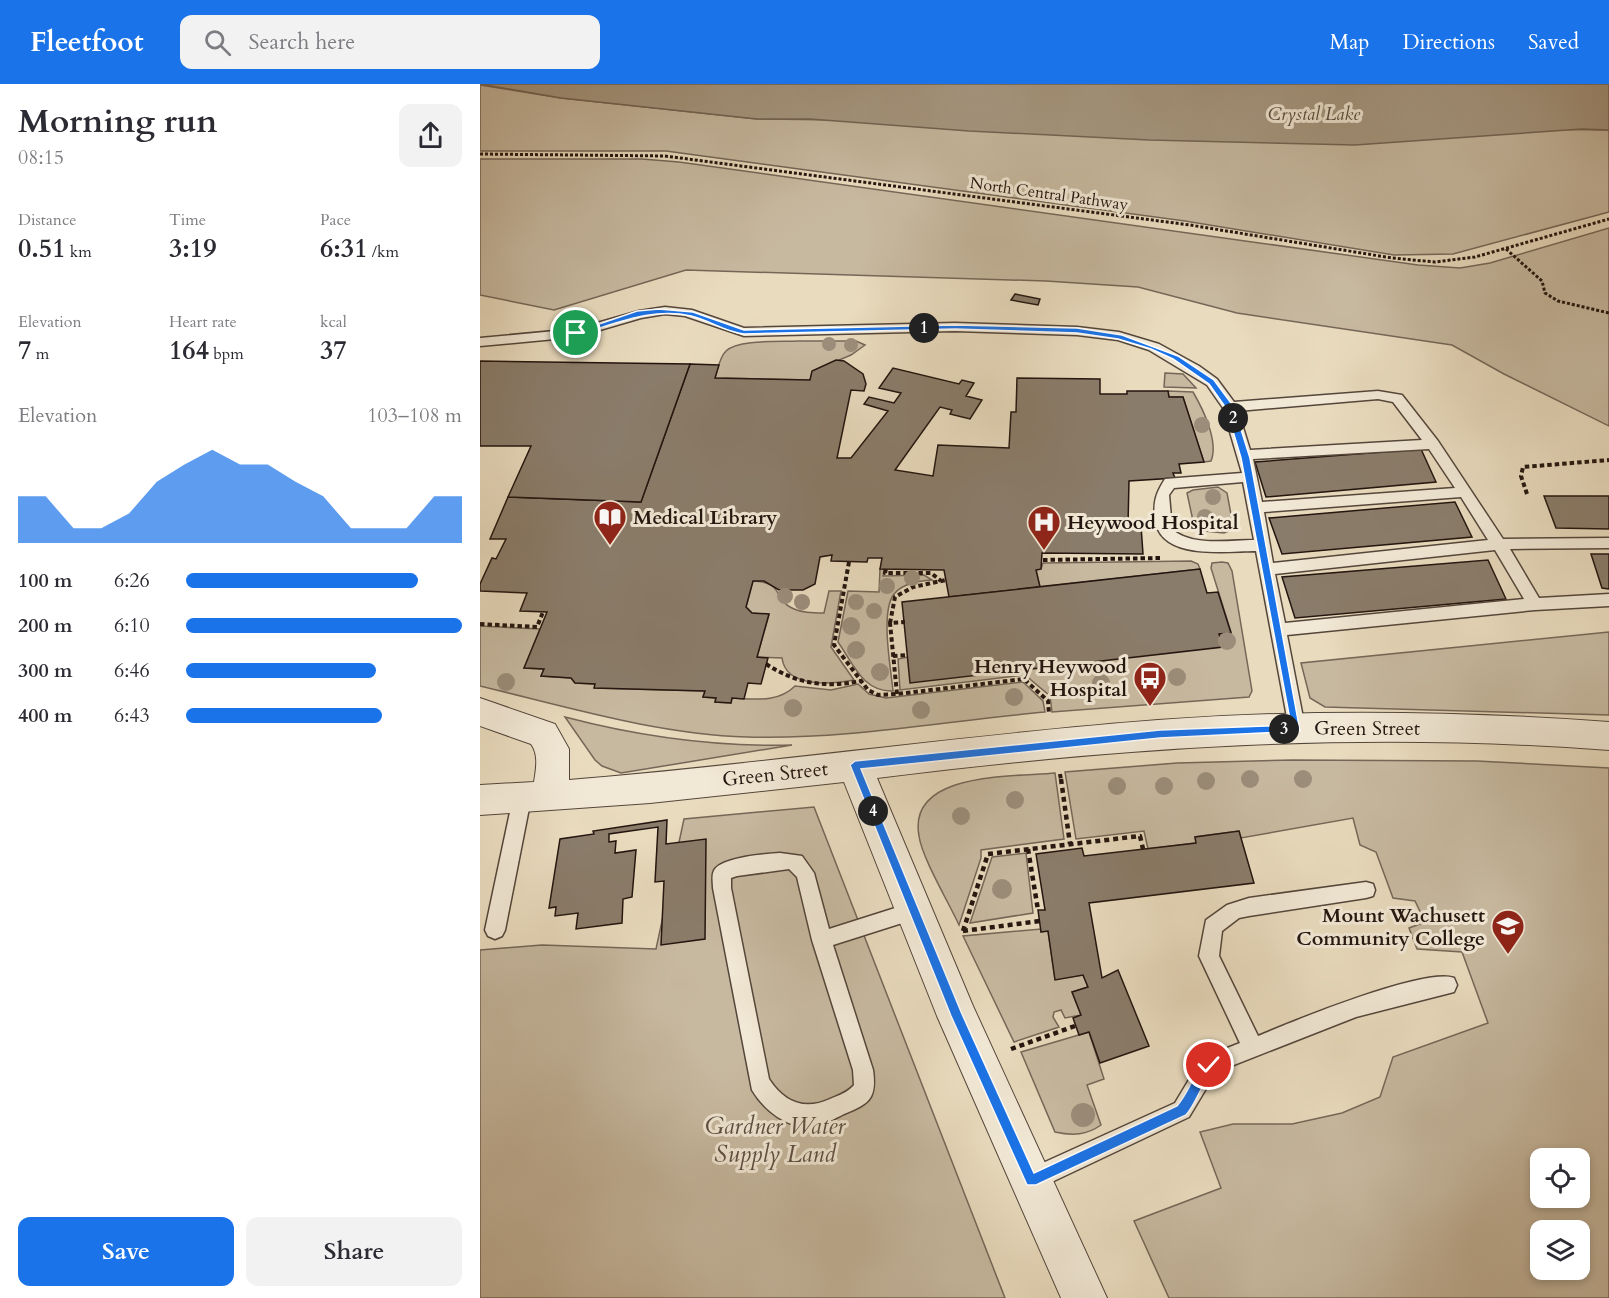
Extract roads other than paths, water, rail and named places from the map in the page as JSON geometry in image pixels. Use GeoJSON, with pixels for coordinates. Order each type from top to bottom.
{"type":"FeatureCollection","features":[{"type":"Feature","properties":{"kind":"street"},"geometry":{"type":"LineString","coordinates":[[480,712],[535,730],[549,741],[554,758],[535,797]]}},
{"type":"Feature","properties":{"kind":"street","name":"Green Street"},"geometry":{"type":"LineString","coordinates":[[480,800],[535,797],[1160,734],[1297,728],[1452,728],[1609,736]]}},
{"type":"Feature","properties":{"kind":"street"},"geometry":{"type":"LineString","coordinates":[[855,765],[957,1016],[1084,1298]]}},
{"type":"Feature","properties":{"kind":"lane"},"geometry":{"type":"LineString","coordinates":[[480,342],[576,333],[640,313],[659,311],[693,314],[733,330],[755,332],[955,327],[1077,331],[1119,336],[1154,347],[1194,369],[1212,382],[1230,407],[1249,477],[1297,728]]}},
{"type":"Feature","properties":{"kind":"lane"},"geometry":{"type":"LineString","coordinates":[[1230,407],[1378,395],[1397,398],[1433,444],[1499,544],[1535,604]]}},
{"type":"Feature","properties":{"kind":"lane"},"geometry":{"type":"LineString","coordinates":[[1244,455],[1433,444]]}},
{"type":"Feature","properties":{"kind":"lane"},"geometry":{"type":"LineString","coordinates":[[1249,477],[1170,483],[1162,495],[1165,530],[1170,537],[1184,543],[1261,546]]}},
{"type":"Feature","properties":{"kind":"lane"},"geometry":{"type":"LineString","coordinates":[[1255,508],[1465,492]]}},
{"type":"Feature","properties":{"kind":"lane"},"geometry":{"type":"LineString","coordinates":[[1266,569],[1499,544],[1609,543]]}},
{"type":"Feature","properties":{"kind":"lane"},"geometry":{"type":"LineString","coordinates":[[1277,630],[1535,604],[1609,600]]}},
{"type":"Feature","properties":{"kind":"lane"},"geometry":{"type":"LineString","coordinates":[[495,930],[535,797]]}},
{"type":"Feature","properties":{"kind":"lane"},"geometry":{"type":"LineString","coordinates":[[780,861],[796,862],[805,873],[822,940],[863,1070],[865,1089],[853,1101],[814,1116],[801,1116],[774,1102],[765,1094],[759,1083],[722,888],[722,874],[734,868],[780,861]]}},
{"type":"Feature","properties":{"kind":"lane"},"geometry":{"type":"LineString","coordinates":[[1252,1048],[1209,956],[1213,926],[1222,918],[1242,909],[1366,890]]}},
{"type":"Feature","properties":{"kind":"lane"},"geometry":{"type":"LineString","coordinates":[[822,940],[914,911]]}},
{"type":"Feature","properties":{"kind":"lane"},"geometry":{"type":"LineString","coordinates":[[1031,1180],[1182,1110],[1191,1100],[1200,1076],[1209,1065],[1390,997],[1446,985]]}},
{"type":"Feature","properties":{"kind":"water","name":"Crystal Lake"},"geometry":{"type":"Polygon","coordinates":[[[480,84],[1609,84],[1609,130],[1582,129],[1355,145],[1149,140],[969,131],[810,119],[757,119],[561,98],[480,84]]]}},
{"type":"Feature","properties":{"kind":"place","name":"Medical Library"},"geometry":{"type":"Point","coordinates":[610,546]}},
{"type":"Feature","properties":{"kind":"place","name":"Heywood Hospital"},"geometry":{"type":"Point","coordinates":[1044,551]}},
{"type":"Feature","properties":{"kind":"place","name":"Henry Heywood Hospital"},"geometry":{"type":"Point","coordinates":[1150,707]}},
{"type":"Feature","properties":{"kind":"place","name":"Mount Wachusett Community College"},"geometry":{"type":"Point","coordinates":[1508,955]}},
{"type":"Feature","properties":{"kind":"park label","name":"Gardner Water Supply Land"},"geometry":{"type":"Point","coordinates":[775,1140]}}]}
